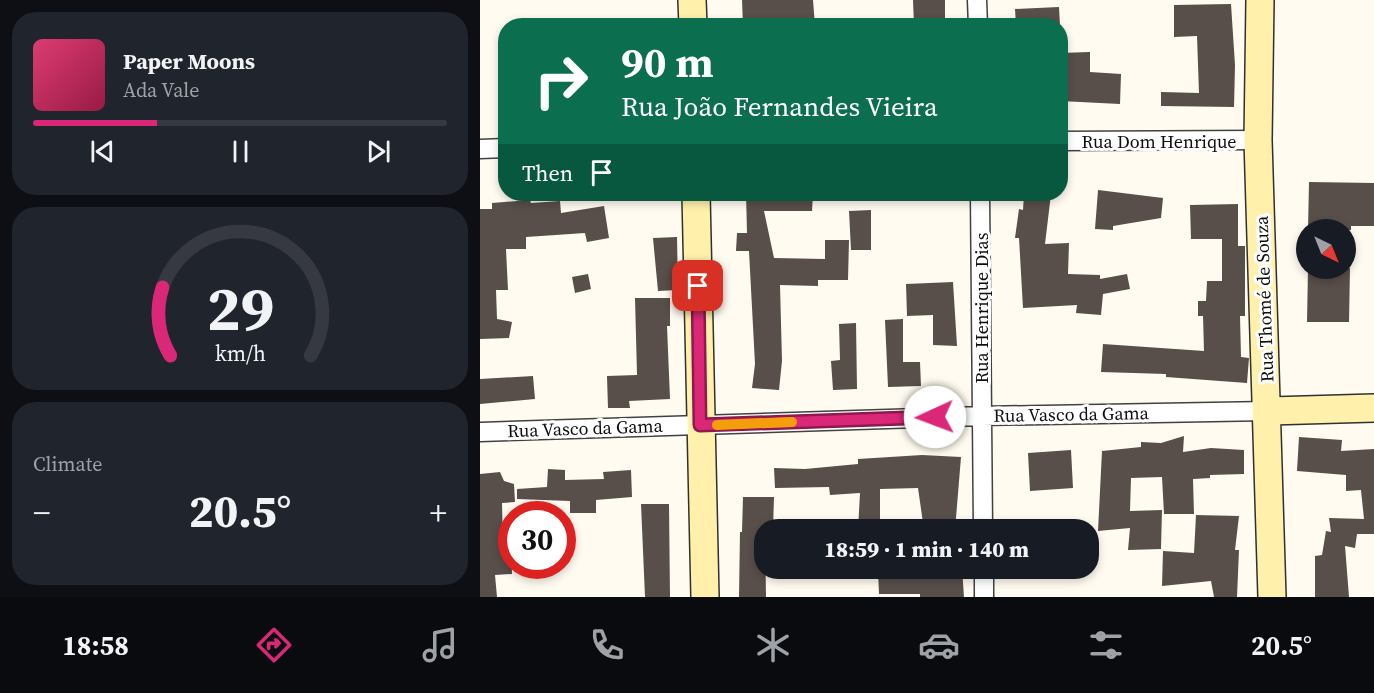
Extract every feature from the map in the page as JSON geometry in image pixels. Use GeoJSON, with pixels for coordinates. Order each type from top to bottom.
{"type":"FeatureCollection","features":[{"type":"Feature","properties":{"kind":"street"},"geometry":{"type":"LineString","coordinates":[[692,0],[693,18]]}},
{"type":"Feature","properties":{"kind":"street"},"geometry":{"type":"LineString","coordinates":[[977,0],[978,18]]}},
{"type":"Feature","properties":{"kind":"street","name":"Rua Thomé de Souza"},"geometry":{"type":"LineString","coordinates":[[1260,0],[1258,140],[1272,597]]}},
{"type":"Feature","properties":{"kind":"street","name":"Rua Dom Henrique"},"geometry":{"type":"LineString","coordinates":[[1068,141],[1258,140]]}},
{"type":"Feature","properties":{"kind":"street"},"geometry":{"type":"LineString","coordinates":[[480,149],[498,148]]}},
{"type":"Feature","properties":{"kind":"street"},"geometry":{"type":"LineString","coordinates":[[696,201],[705,597]]}},
{"type":"Feature","properties":{"kind":"street","name":"Rua Henrique Dias"},"geometry":{"type":"LineString","coordinates":[[980,201],[983,519]]}},
{"type":"Feature","properties":{"kind":"street","name":"Rua Vasco da Gama"},"geometry":{"type":"LineString","coordinates":[[480,432],[982,416],[1374,408]]}},
{"type":"Feature","properties":{"kind":"street"},"geometry":{"type":"LineString","coordinates":[[984,579],[984,597]]}},
{"type":"Feature","properties":{"kind":"building"},"geometry":{"type":"Polygon","coordinates":[[[742,0],[813,0],[814,18],[743,18],[742,0]]]}},
{"type":"Feature","properties":{"kind":"building"},"geometry":{"type":"Polygon","coordinates":[[[913,0],[945,0],[945,18],[914,18],[913,0]]]}},
{"type":"Feature","properties":{"kind":"building"},"geometry":{"type":"Polygon","coordinates":[[[1231,4],[1235,65],[1234,107],[1161,106],[1161,92],[1199,93],[1197,36],[1174,37],[1174,5],[1231,4]]]}},
{"type":"Feature","properties":{"kind":"building"},"geometry":{"type":"Polygon","coordinates":[[[1059,7],[1060,18],[1016,18],[1015,9],[1059,7]]]}},
{"type":"Feature","properties":{"kind":"building"},"geometry":{"type":"Polygon","coordinates":[[[1090,52],[1090,72],[1121,74],[1120,104],[1068,101],[1068,53],[1090,52]]]}},
{"type":"Feature","properties":{"kind":"building"},"geometry":{"type":"Polygon","coordinates":[[[1309,182],[1374,183],[1374,226],[1356,226],[1356,219],[1308,219],[1309,182]]]}},
{"type":"Feature","properties":{"kind":"building"},"geometry":{"type":"Polygon","coordinates":[[[1098,190],[1163,198],[1161,218],[1113,226],[1113,230],[1095,229],[1098,190]]]}},
{"type":"Feature","properties":{"kind":"building"},"geometry":{"type":"Polygon","coordinates":[[[560,201],[561,213],[604,206],[609,238],[587,242],[585,233],[526,237],[526,249],[506,249],[508,290],[496,290],[497,319],[512,322],[509,338],[480,339],[480,209],[492,209],[492,203],[560,201]]]}},
{"type":"Feature","properties":{"kind":"building"},"geometry":{"type":"Polygon","coordinates":[[[746,201],[813,201],[812,211],[764,211],[774,258],[825,259],[825,240],[849,240],[848,280],[818,280],[818,286],[780,285],[782,361],[779,390],[752,388],[755,364],[749,251],[736,251],[737,233],[747,233],[746,201]]]}},
{"type":"Feature","properties":{"kind":"building"},"geometry":{"type":"Polygon","coordinates":[[[1024,201],[1050,201],[1045,244],[1069,243],[1068,274],[1100,275],[1100,279],[1127,274],[1130,289],[1103,294],[1101,315],[1076,313],[1077,305],[1023,308],[1019,238],[1015,238],[1019,209],[1023,210],[1024,201]]]}},
{"type":"Feature","properties":{"kind":"building"},"geometry":{"type":"Polygon","coordinates":[[[1238,204],[1238,246],[1245,246],[1245,316],[1240,316],[1241,357],[1249,358],[1247,383],[1166,377],[1166,374],[1101,372],[1103,344],[1204,351],[1203,316],[1198,316],[1198,301],[1206,301],[1207,281],[1222,281],[1222,239],[1191,239],[1190,205],[1238,204]]]}},
{"type":"Feature","properties":{"kind":"building"},"geometry":{"type":"Polygon","coordinates":[[[871,210],[871,250],[851,250],[849,211],[871,210]]]}},
{"type":"Feature","properties":{"kind":"building"},"geometry":{"type":"Polygon","coordinates":[[[677,237],[678,290],[658,291],[653,238],[677,237]]]}},
{"type":"Feature","properties":{"kind":"building"},"geometry":{"type":"Polygon","coordinates":[[[588,274],[591,289],[575,293],[572,277],[588,274]]]}},
{"type":"Feature","properties":{"kind":"building"},"geometry":{"type":"Polygon","coordinates":[[[1308,279],[1350,279],[1349,322],[1307,322],[1308,279]]]}},
{"type":"Feature","properties":{"kind":"building"},"geometry":{"type":"Polygon","coordinates":[[[953,282],[957,346],[933,345],[933,315],[907,316],[906,284],[953,282]]]}},
{"type":"Feature","properties":{"kind":"building"},"geometry":{"type":"Polygon","coordinates":[[[635,298],[670,298],[670,326],[667,326],[670,399],[629,401],[630,408],[608,408],[607,376],[637,375],[635,298]]]}},
{"type":"Feature","properties":{"kind":"building"},"geometry":{"type":"Polygon","coordinates":[[[903,319],[903,362],[920,362],[921,386],[888,387],[885,320],[903,319]]]}},
{"type":"Feature","properties":{"kind":"building"},"geometry":{"type":"Polygon","coordinates":[[[856,323],[857,389],[833,390],[831,361],[840,360],[839,324],[856,323]]]}},
{"type":"Feature","properties":{"kind":"building"},"geometry":{"type":"Polygon","coordinates":[[[533,376],[535,399],[480,404],[480,379],[533,376]]]}},
{"type":"Feature","properties":{"kind":"building"},"geometry":{"type":"Polygon","coordinates":[[[1184,436],[1183,452],[1211,448],[1244,450],[1244,474],[1210,475],[1210,478],[1193,479],[1194,514],[1164,514],[1162,477],[1131,478],[1130,511],[1162,510],[1161,549],[1128,550],[1130,528],[1099,531],[1102,451],[1141,447],[1141,442],[1161,443],[1184,436]]]}},
{"type":"Feature","properties":{"kind":"building"},"geometry":{"type":"Polygon","coordinates":[[[1299,437],[1342,440],[1341,451],[1374,449],[1374,534],[1357,534],[1355,548],[1345,546],[1349,597],[1315,597],[1315,556],[1322,555],[1326,531],[1331,532],[1329,518],[1364,519],[1361,490],[1346,491],[1346,475],[1297,471],[1299,437]]]}},
{"type":"Feature","properties":{"kind":"building"},"geometry":{"type":"Polygon","coordinates":[[[1071,450],[1073,488],[1030,491],[1028,453],[1071,450]]]}},
{"type":"Feature","properties":{"kind":"building"},"geometry":{"type":"Polygon","coordinates":[[[922,455],[961,457],[956,519],[922,519],[918,488],[880,489],[880,519],[859,519],[860,493],[830,495],[829,487],[775,488],[774,468],[805,469],[858,464],[858,459],[922,455]]]}},
{"type":"Feature","properties":{"kind":"building"},"geometry":{"type":"Polygon","coordinates":[[[548,469],[565,470],[565,480],[604,479],[603,472],[631,470],[632,497],[596,500],[596,513],[576,513],[576,501],[517,499],[517,489],[547,487],[548,469]]]}},
{"type":"Feature","properties":{"kind":"building"},"geometry":{"type":"Polygon","coordinates":[[[500,472],[504,481],[514,484],[515,501],[498,501],[498,575],[495,575],[497,597],[480,597],[480,474],[500,472]]]}},
{"type":"Feature","properties":{"kind":"building"},"geometry":{"type":"Polygon","coordinates":[[[743,497],[774,497],[773,519],[754,519],[754,579],[766,579],[766,597],[739,597],[740,532],[742,532],[743,497]]]}},
{"type":"Feature","properties":{"kind":"building"},"geometry":{"type":"Polygon","coordinates":[[[641,504],[669,504],[670,597],[645,597],[641,504]]]}},
{"type":"Feature","properties":{"kind":"building"},"geometry":{"type":"Polygon","coordinates":[[[1196,515],[1239,516],[1235,550],[1239,550],[1237,597],[1214,597],[1211,581],[1162,586],[1163,551],[1194,553],[1196,515]]]}},
{"type":"Feature","properties":{"kind":"building"},"geometry":{"type":"Polygon","coordinates":[[[878,579],[963,579],[964,597],[879,594],[878,579]]]}},
{"type":"Feature","properties":{"kind":"slow traffic"},"geometry":{"type":"LineString","coordinates":[[717,425],[792,422]]}},
{"type":"Feature","properties":{"kind":"route"},"geometry":{"type":"LineString","coordinates":[[698,286],[700,425],[935,417]]}}]}
